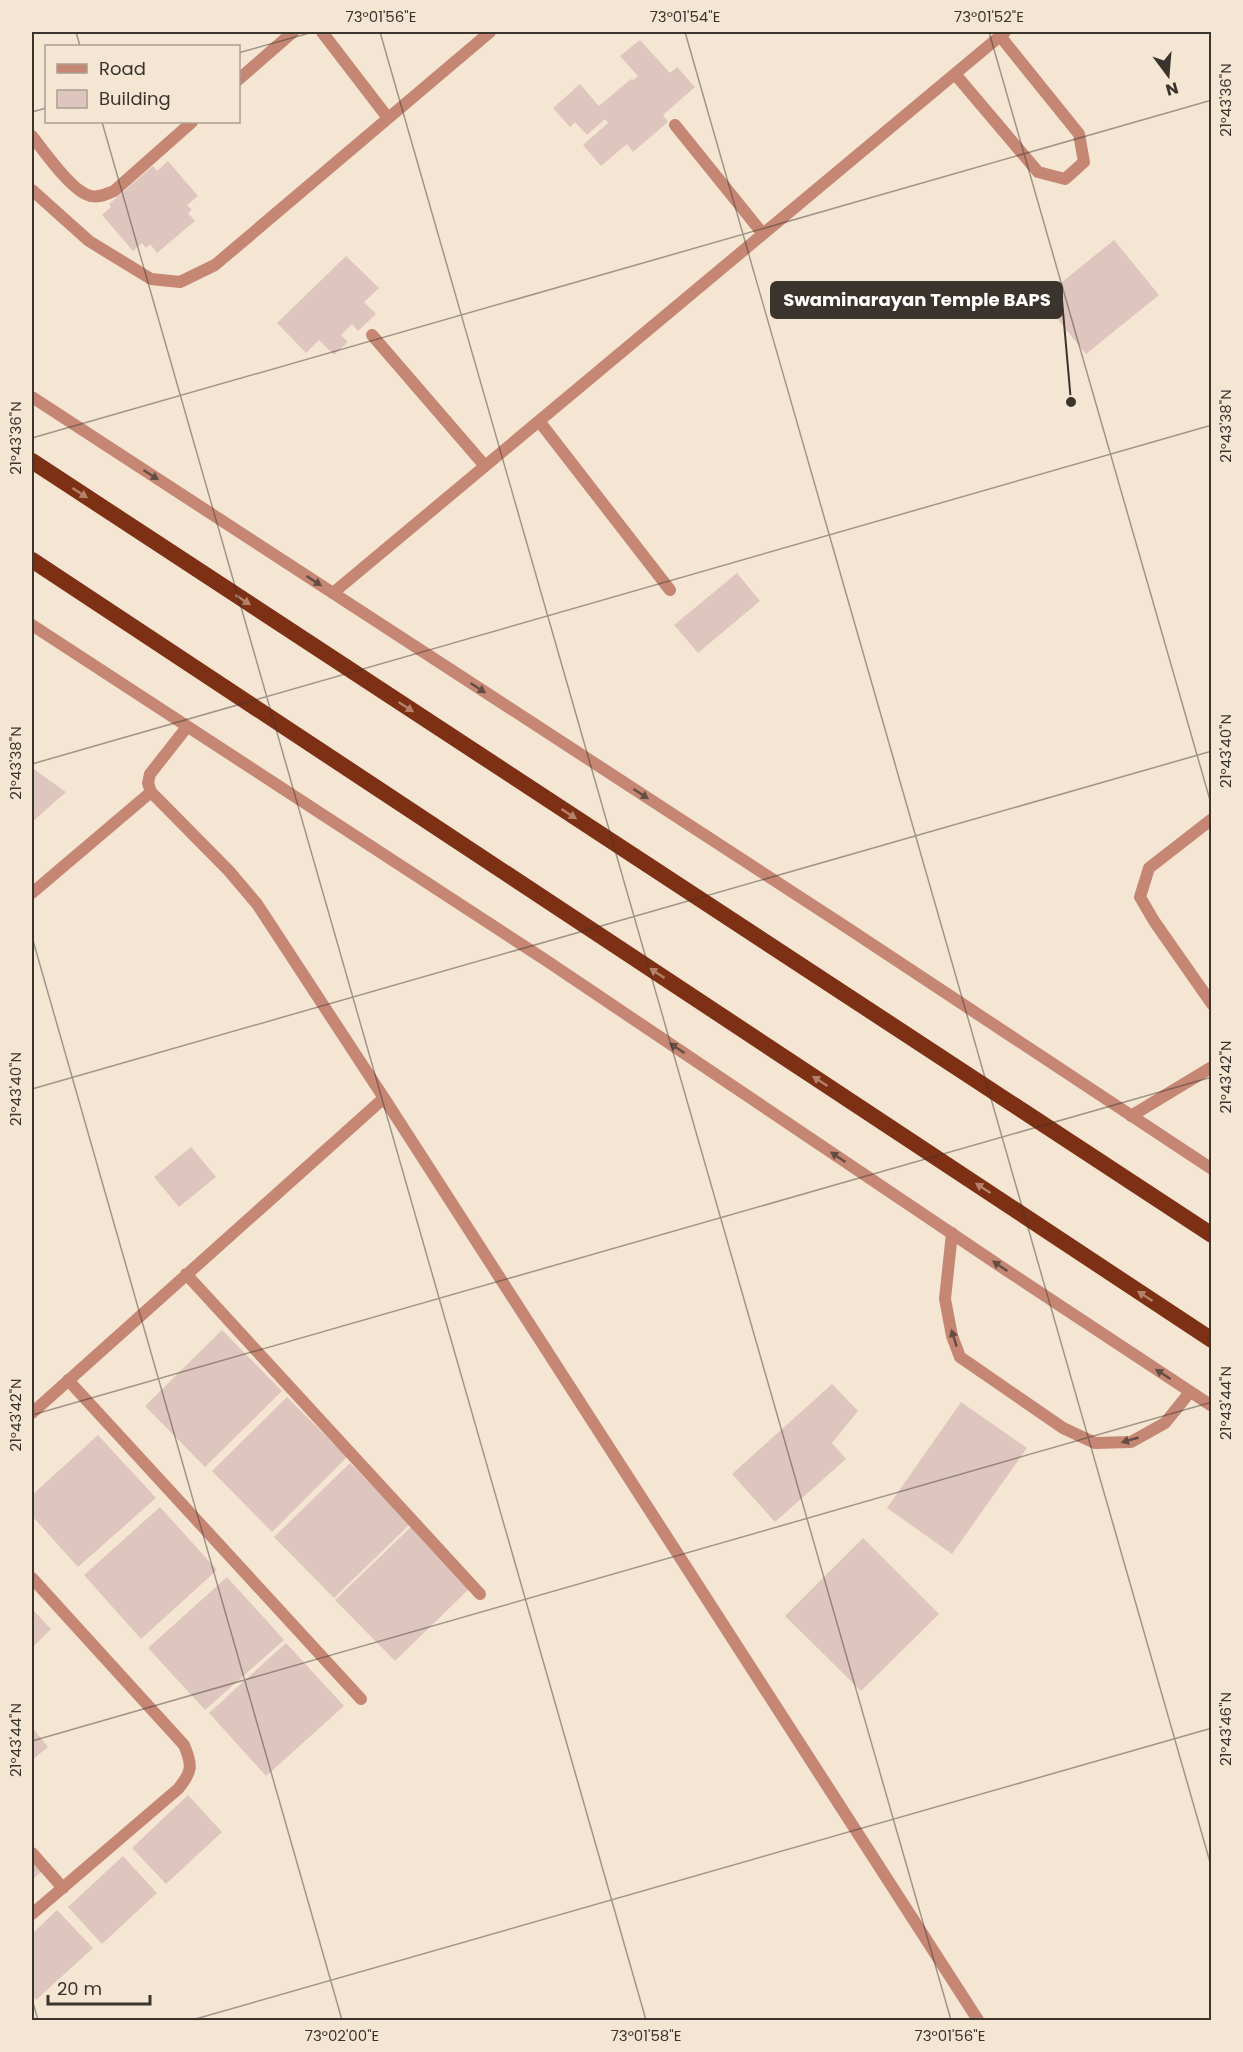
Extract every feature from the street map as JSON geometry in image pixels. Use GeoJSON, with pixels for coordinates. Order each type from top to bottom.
{"type":"FeatureCollection","features":[{"type":"Feature","properties":{"kind":"highway"},"geometry":{"type":"LineString","coordinates":[[32,461],[1212,1235]]}},
{"type":"Feature","properties":{"kind":"highway"},"geometry":{"type":"LineString","coordinates":[[32,560],[1212,1340]]}},
{"type":"Feature","properties":{"kind":"street"},"geometry":{"type":"LineString","coordinates":[[240,78],[293,32]]}},
{"type":"Feature","properties":{"kind":"street"},"geometry":{"type":"LineString","coordinates":[[322,32],[388,118]]}},
{"type":"Feature","properties":{"kind":"street"},"geometry":{"type":"LineString","coordinates":[[32,190],[89,241],[151,279],[180,282],[215,265],[490,32]]}},
{"type":"Feature","properties":{"kind":"street"},"geometry":{"type":"LineString","coordinates":[[333,593],[763,234],[955,74],[1003,34],[1079,134],[1084,162],[1065,179],[1038,172],[955,74]]}},
{"type":"Feature","properties":{"kind":"street"},"geometry":{"type":"LineString","coordinates":[[32,136],[78,190],[90,196],[102,196],[114,190],[191,123]]}},
{"type":"Feature","properties":{"kind":"street"},"geometry":{"type":"LineString","coordinates":[[675,125],[763,234]]}},
{"type":"Feature","properties":{"kind":"street"},"geometry":{"type":"LineString","coordinates":[[372,335],[485,466]]}},
{"type":"Feature","properties":{"kind":"street"},"geometry":{"type":"LineString","coordinates":[[32,397],[846,927],[1212,1169]]}},
{"type":"Feature","properties":{"kind":"street"},"geometry":{"type":"LineString","coordinates":[[539,421],[670,590]]}},
{"type":"Feature","properties":{"kind":"street"},"geometry":{"type":"LineString","coordinates":[[32,625],[537,954],[1212,1406]]}},
{"type":"Feature","properties":{"kind":"street"},"geometry":{"type":"LineString","coordinates":[[187,727],[150,774],[148,783],[150,792],[228,871],[257,904],[978,2020]]}},
{"type":"Feature","properties":{"kind":"street"},"geometry":{"type":"LineString","coordinates":[[32,893],[150,792]]}},
{"type":"Feature","properties":{"kind":"street"},"geometry":{"type":"LineString","coordinates":[[1212,819],[1149,868],[1140,897],[1212,1004]]}},
{"type":"Feature","properties":{"kind":"street"},"geometry":{"type":"LineString","coordinates":[[1131,1116],[1212,1067]]}},
{"type":"Feature","properties":{"kind":"street"},"geometry":{"type":"LineString","coordinates":[[32,1413],[384,1098]]}},
{"type":"Feature","properties":{"kind":"street"},"geometry":{"type":"LineString","coordinates":[[952,1233],[945,1299],[952,1336],[960,1357],[1063,1428],[1095,1443],[1131,1442],[1165,1423],[1190,1392]]}},
{"type":"Feature","properties":{"kind":"street"},"geometry":{"type":"LineString","coordinates":[[186,1275],[480,1594]]}},
{"type":"Feature","properties":{"kind":"street"},"geometry":{"type":"LineString","coordinates":[[68,1380],[361,1699]]}},
{"type":"Feature","properties":{"kind":"street"},"geometry":{"type":"LineString","coordinates":[[32,1578],[184,1745],[190,1761],[189,1775],[178,1789],[32,1914]]}},
{"type":"Feature","properties":{"kind":"street"},"geometry":{"type":"LineString","coordinates":[[32,1853],[63,1888]]}},
{"type":"Feature","properties":{"kind":"building"},"geometry":{"type":"Polygon","coordinates":[[[640,40],[670,73],[677,67],[695,87],[663,115],[668,122],[633,152],[627,144],[601,166],[583,145],[608,123],[605,119],[587,135],[575,122],[570,127],[553,108],[580,84],[599,106],[631,79],[633,80],[638,76],[620,56],[640,40]]]}},
{"type":"Feature","properties":{"kind":"building"},"geometry":{"type":"Polygon","coordinates":[[[168,161],[198,196],[187,205],[192,210],[188,213],[195,221],[157,253],[150,244],[146,248],[142,243],[133,251],[102,215],[111,207],[109,204],[153,166],[157,171],[168,161]]]}},
{"type":"Feature","properties":{"kind":"building"},"geometry":{"type":"Polygon","coordinates":[[[1114,240],[1159,295],[1086,354],[1041,299],[1114,240]]]}},
{"type":"Feature","properties":{"kind":"building"},"geometry":{"type":"Polygon","coordinates":[[[346,256],[379,288],[364,302],[376,314],[358,331],[352,324],[341,335],[348,342],[334,355],[319,340],[306,353],[277,323],[346,256]]]}},
{"type":"Feature","properties":{"kind":"building"},"geometry":{"type":"Polygon","coordinates":[[[737,573],[760,601],[698,653],[674,625],[737,573]]]}},
{"type":"Feature","properties":{"kind":"building"},"geometry":{"type":"Polygon","coordinates":[[[32,768],[66,792],[32,822],[32,768]]]}},
{"type":"Feature","properties":{"kind":"building"},"geometry":{"type":"Polygon","coordinates":[[[191,1147],[216,1177],[179,1207],[154,1177],[191,1147]]]}},
{"type":"Feature","properties":{"kind":"building"},"geometry":{"type":"Polygon","coordinates":[[[222,1330],[282,1391],[205,1467],[145,1406],[222,1330]]]}},
{"type":"Feature","properties":{"kind":"building"},"geometry":{"type":"Polygon","coordinates":[[[832,1384],[858,1411],[832,1443],[846,1459],[775,1522],[732,1474],[832,1384]]]}},
{"type":"Feature","properties":{"kind":"building"},"geometry":{"type":"Polygon","coordinates":[[[287,1397],[347,1457],[272,1532],[212,1471],[287,1397]]]}},
{"type":"Feature","properties":{"kind":"building"},"geometry":{"type":"Polygon","coordinates":[[[961,1402],[1027,1448],[952,1554],[887,1508],[961,1402]]]}},
{"type":"Feature","properties":{"kind":"building"},"geometry":{"type":"Polygon","coordinates":[[[98,1435],[156,1498],[78,1567],[32,1516],[32,1495],[98,1435]]]}},
{"type":"Feature","properties":{"kind":"building"},"geometry":{"type":"Polygon","coordinates":[[[350,1463],[410,1524],[334,1598],[274,1537],[350,1463]]]}},
{"type":"Feature","properties":{"kind":"building"},"geometry":{"type":"Polygon","coordinates":[[[160,1507],[217,1570],[141,1639],[84,1575],[160,1507]]]}},
{"type":"Feature","properties":{"kind":"building"},"geometry":{"type":"Polygon","coordinates":[[[411,1527],[471,1587],[395,1661],[335,1600],[411,1527]]]}},
{"type":"Feature","properties":{"kind":"building"},"geometry":{"type":"Polygon","coordinates":[[[863,1538],[939,1614],[861,1691],[785,1616],[863,1538]]]}},
{"type":"Feature","properties":{"kind":"building"},"geometry":{"type":"Polygon","coordinates":[[[227,1577],[284,1640],[205,1710],[148,1648],[227,1577]]]}},
{"type":"Feature","properties":{"kind":"building"},"geometry":{"type":"Polygon","coordinates":[[[32,1609],[51,1629],[32,1648],[32,1609]]]}},
{"type":"Feature","properties":{"kind":"building"},"geometry":{"type":"Polygon","coordinates":[[[286,1643],[344,1706],[266,1776],[209,1713],[286,1643]]]}},
{"type":"Feature","properties":{"kind":"building"},"geometry":{"type":"Polygon","coordinates":[[[32,1727],[48,1747],[32,1760],[32,1727]]]}},
{"type":"Feature","properties":{"kind":"building"},"geometry":{"type":"Polygon","coordinates":[[[188,1795],[222,1832],[166,1884],[132,1848],[188,1795]]]}},
{"type":"Feature","properties":{"kind":"building"},"geometry":{"type":"Polygon","coordinates":[[[123,1856],[157,1893],[102,1944],[68,1907],[123,1856]]]}},
{"type":"Feature","properties":{"kind":"building"},"geometry":{"type":"Polygon","coordinates":[[[32,1858],[43,1870],[32,1880],[32,1858]]]}},
{"type":"Feature","properties":{"kind":"building"},"geometry":{"type":"Polygon","coordinates":[[[57,1910],[93,1948],[36,2000],[32,1995],[32,1934],[57,1910]]]}},
{"type":"Feature","properties":{"kind":"place","name":"Swaminarayan Temple BAPS"},"geometry":{"type":"Point","coordinates":[1071,402]}}]}
